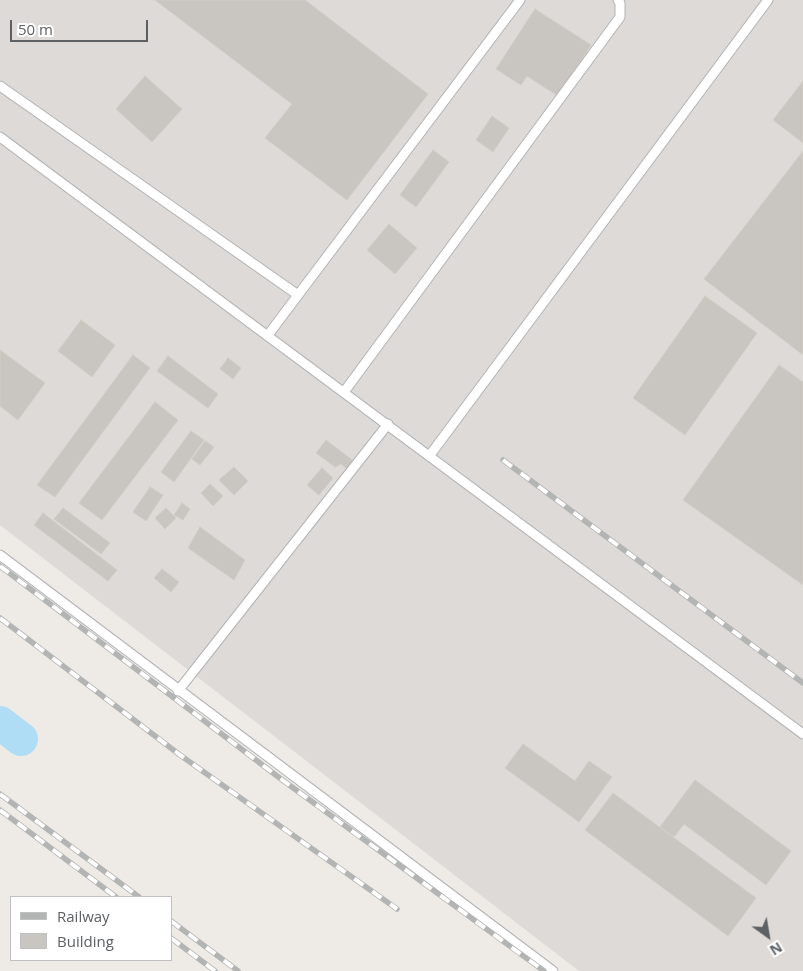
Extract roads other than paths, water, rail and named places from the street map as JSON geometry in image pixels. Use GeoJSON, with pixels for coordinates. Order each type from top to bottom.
{"type":"FeatureCollection","features":[{"type":"Feature","properties":{"kind":"lane"},"geometry":{"type":"LineString","coordinates":[[268,335],[520,0]]}},
{"type":"Feature","properties":{"kind":"lane"},"geometry":{"type":"LineString","coordinates":[[344,392],[620,18],[620,3],[618,0]]}},
{"type":"Feature","properties":{"kind":"lane"},"geometry":{"type":"LineString","coordinates":[[430,455],[768,0]]}},
{"type":"Feature","properties":{"kind":"lane"},"geometry":{"type":"LineString","coordinates":[[0,86],[298,295]]}},
{"type":"Feature","properties":{"kind":"lane"},"geometry":{"type":"LineString","coordinates":[[0,137],[803,734]]}},
{"type":"Feature","properties":{"kind":"lane"},"geometry":{"type":"LineString","coordinates":[[178,691],[318,516],[388,424]]}},
{"type":"Feature","properties":{"kind":"lane"},"geometry":{"type":"LineString","coordinates":[[0,555],[178,691],[553,971]]}},
{"type":"Feature","properties":{"kind":"waterway"},"geometry":{"type":"LineString","coordinates":[[0,723],[21,739]]}},
{"type":"Feature","properties":{"kind":"railway"},"geometry":{"type":"LineString","coordinates":[[503,460],[803,683]]}},
{"type":"Feature","properties":{"kind":"railway"},"geometry":{"type":"LineString","coordinates":[[0,566],[281,779],[544,971]]}},
{"type":"Feature","properties":{"kind":"railway"},"geometry":{"type":"LineString","coordinates":[[0,618],[180,755],[397,909]]}},
{"type":"Feature","properties":{"kind":"railway"},"geometry":{"type":"LineString","coordinates":[[0,794],[138,896]]}},
{"type":"Feature","properties":{"kind":"railway"},"geometry":{"type":"LineString","coordinates":[[0,810],[115,896]]}},
{"type":"Feature","properties":{"kind":"railway"},"geometry":{"type":"LineString","coordinates":[[172,922],[238,971]]}},
{"type":"Feature","properties":{"kind":"railway"},"geometry":{"type":"LineString","coordinates":[[172,939],[215,971]]}}]}
